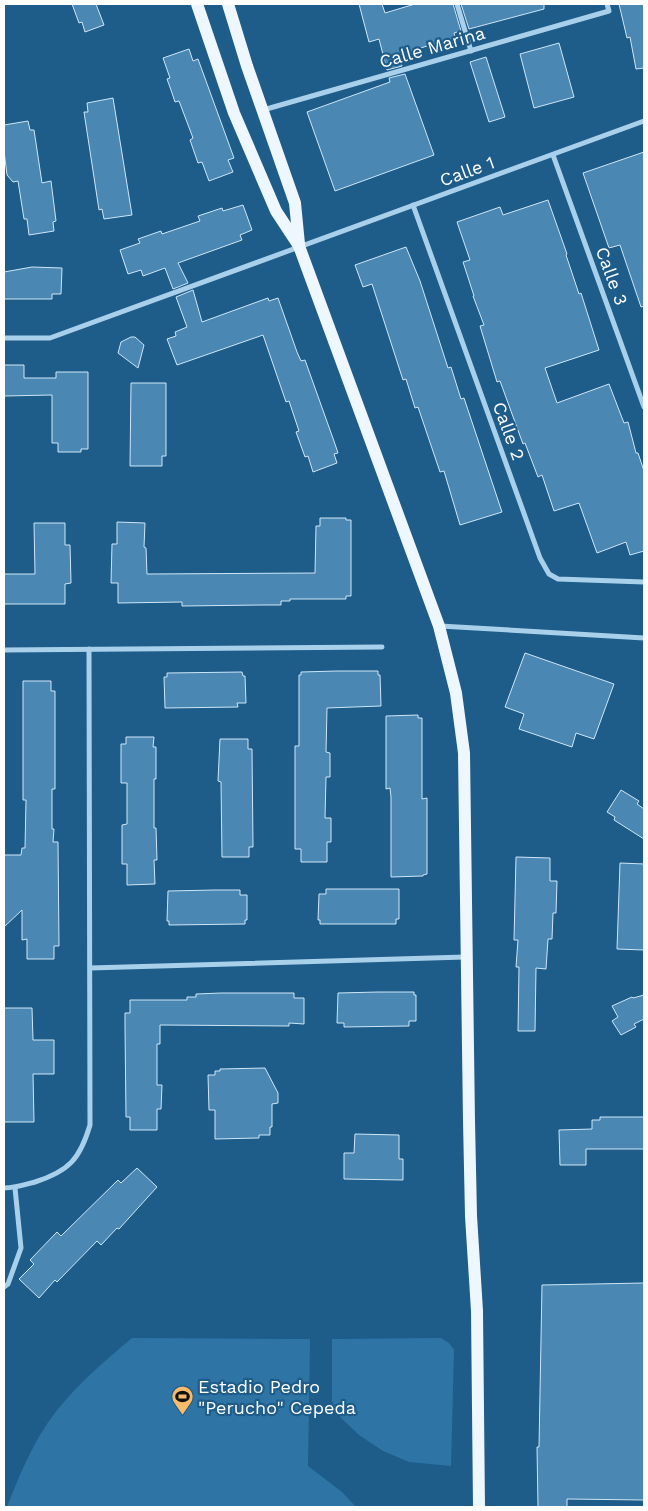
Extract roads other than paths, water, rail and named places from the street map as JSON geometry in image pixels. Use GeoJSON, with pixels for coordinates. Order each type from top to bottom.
{"type":"FeatureCollection","features":[{"type":"Feature","properties":{"kind":"main road"},"geometry":{"type":"LineString","coordinates":[[197,4],[234,113],[276,211],[299,246],[439,626],[456,693],[464,752],[471,1216],[477,1311],[479,1507]]}},
{"type":"Feature","properties":{"kind":"main road"},"geometry":{"type":"LineString","coordinates":[[228,4],[262,110],[295,203],[299,246]]}},
{"type":"Feature","properties":{"kind":"street"},"geometry":{"type":"LineString","coordinates":[[457,4],[471,51]]}},
{"type":"Feature","properties":{"kind":"street","name":"Calle Marina"},"geometry":{"type":"LineString","coordinates":[[262,110],[608,11],[607,4]]}},
{"type":"Feature","properties":{"kind":"street","name":"Calle 1"},"geometry":{"type":"LineString","coordinates":[[4,338],[50,338],[644,122]]}},
{"type":"Feature","properties":{"kind":"street","name":"Calle 3"},"geometry":{"type":"LineString","coordinates":[[553,155],[644,407]]}},
{"type":"Feature","properties":{"kind":"street","name":"Calle 2"},"geometry":{"type":"LineString","coordinates":[[413,205],[540,558],[549,574],[558,579],[644,582]]}},
{"type":"Feature","properties":{"kind":"street"},"geometry":{"type":"LineString","coordinates":[[439,626],[644,638]]}},
{"type":"Feature","properties":{"kind":"street"},"geometry":{"type":"LineString","coordinates":[[4,650],[382,647]]}},
{"type":"Feature","properties":{"kind":"street"},"geometry":{"type":"LineString","coordinates":[[4,1188],[15,1188],[60,1172],[74,1160],[84,1146],[90,1126],[89,649]]}},
{"type":"Feature","properties":{"kind":"street"},"geometry":{"type":"LineString","coordinates":[[90,968],[466,957]]}},
{"type":"Feature","properties":{"kind":"street"},"geometry":{"type":"LineString","coordinates":[[4,1287],[8,1284],[21,1248],[15,1188]]}},
{"type":"Feature","properties":{"kind":"place","name":"Estadio Pedro \"Perucho\" Cepeda"},"geometry":{"type":"Point","coordinates":[182,1415]}}]}
